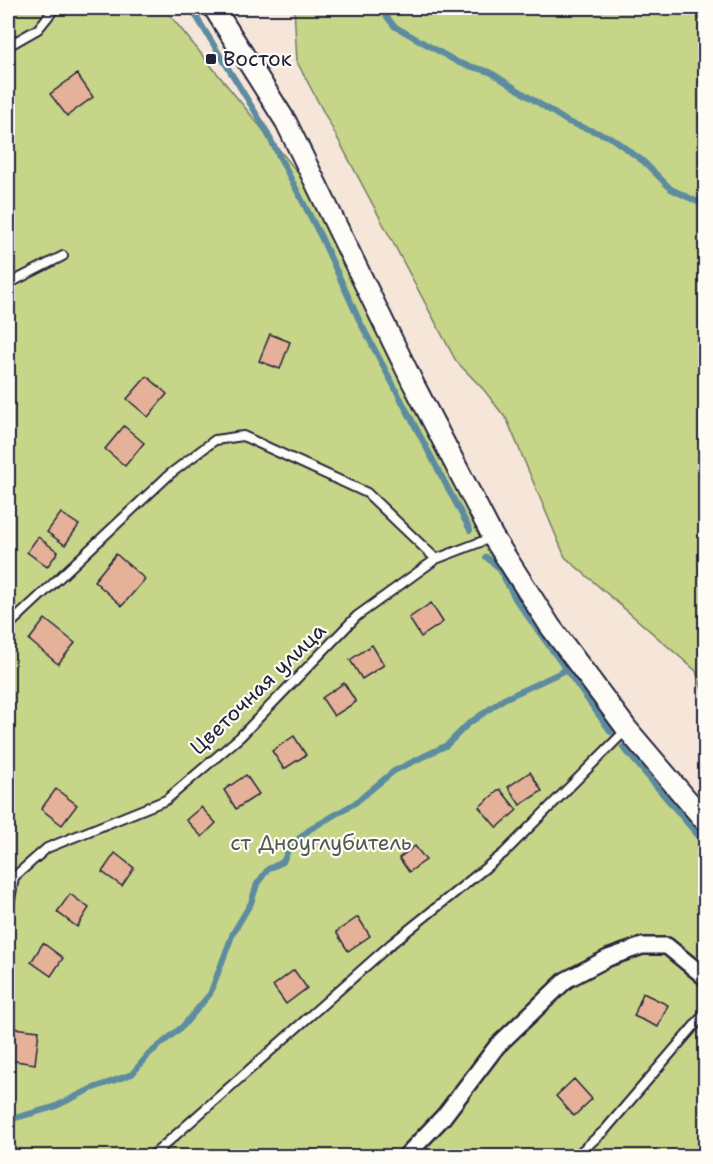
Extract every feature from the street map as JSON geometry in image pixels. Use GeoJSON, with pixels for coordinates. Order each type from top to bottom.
{"type":"FeatureCollection","features":[{"type":"Feature","properties":{"kind":"street"},"geometry":{"type":"LineString","coordinates":[[214,8],[286,122],[413,383],[493,537],[550,626],[627,729],[705,822]]}},
{"type":"Feature","properties":{"kind":"street"},"geometry":{"type":"LineString","coordinates":[[406,1156],[444,1116],[496,1046],[566,980],[608,958],[642,946],[667,946],[705,978]]}},
{"type":"Feature","properties":{"kind":"lane"},"geometry":{"type":"LineString","coordinates":[[8,46],[38,29],[56,8]]}},
{"type":"Feature","properties":{"kind":"lane"},"geometry":{"type":"LineString","coordinates":[[8,284],[63,256]]}},
{"type":"Feature","properties":{"kind":"lane"},"geometry":{"type":"LineString","coordinates":[[8,626],[170,474],[215,440],[243,435],[367,493],[436,560]]}},
{"type":"Feature","properties":{"kind":"lane","name":"Цветочная улица"},"geometry":{"type":"LineString","coordinates":[[8,912],[11,876],[47,848],[166,800],[240,737],[357,616],[436,560],[493,537]]}},
{"type":"Feature","properties":{"kind":"lane"},"geometry":{"type":"LineString","coordinates":[[152,1156],[391,944],[504,853],[627,729]]}},
{"type":"Feature","properties":{"kind":"lane"},"geometry":{"type":"LineString","coordinates":[[576,1156],[604,1131],[705,1012]]}},
{"type":"Feature","properties":{"kind":"green space","name":"ст Дноуглубитель"},"geometry":{"type":"Polygon","coordinates":[[[8,8],[164,8],[299,174],[487,539],[705,826],[705,1156],[8,1156],[8,8]]]}},
{"type":"Feature","properties":{"kind":"green space"},"geometry":{"type":"Polygon","coordinates":[[[294,8],[705,8],[705,699],[696,671],[565,557],[507,420],[484,390],[456,361],[297,62],[294,8]]]}},
{"type":"Feature","properties":{"kind":"building"},"geometry":{"type":"Polygon","coordinates":[[[77,74],[93,97],[67,116],[50,94],[77,74]]]}},
{"type":"Feature","properties":{"kind":"building"},"geometry":{"type":"Polygon","coordinates":[[[270,334],[290,342],[280,369],[259,361],[270,334]]]}},
{"type":"Feature","properties":{"kind":"building"},"geometry":{"type":"Polygon","coordinates":[[[147,376],[167,394],[148,417],[127,399],[147,376]]]}},
{"type":"Feature","properties":{"kind":"building"},"geometry":{"type":"Polygon","coordinates":[[[124,426],[144,443],[125,466],[105,449],[124,426]]]}},
{"type":"Feature","properties":{"kind":"building"},"geometry":{"type":"Polygon","coordinates":[[[61,513],[79,525],[65,545],[47,532],[61,513]]]}},
{"type":"Feature","properties":{"kind":"building"},"geometry":{"type":"Polygon","coordinates":[[[38,537],[58,552],[47,567],[27,552],[38,537]]]}},
{"type":"Feature","properties":{"kind":"building"},"geometry":{"type":"Polygon","coordinates":[[[116,554],[145,579],[122,606],[94,581],[116,554]]]}},
{"type":"Feature","properties":{"kind":"building"},"geometry":{"type":"Polygon","coordinates":[[[431,603],[443,622],[421,637],[409,618],[431,603]]]}},
{"type":"Feature","properties":{"kind":"building"},"geometry":{"type":"Polygon","coordinates":[[[45,619],[75,643],[58,664],[29,640],[45,619]]]}},
{"type":"Feature","properties":{"kind":"building"},"geometry":{"type":"Polygon","coordinates":[[[372,645],[384,665],[362,679],[350,660],[372,645]]]}},
{"type":"Feature","properties":{"kind":"building"},"geometry":{"type":"Polygon","coordinates":[[[344,683],[356,702],[334,716],[322,698],[344,683]]]}},
{"type":"Feature","properties":{"kind":"building"},"geometry":{"type":"Polygon","coordinates":[[[294,736],[306,755],[284,769],[272,751],[294,736]]]}},
{"type":"Feature","properties":{"kind":"building"},"geometry":{"type":"Polygon","coordinates":[[[530,772],[542,791],[520,805],[508,787],[530,772]]]}},
{"type":"Feature","properties":{"kind":"building"},"geometry":{"type":"Polygon","coordinates":[[[246,775],[259,794],[236,809],[224,790],[246,775]]]}},
{"type":"Feature","properties":{"kind":"building"},"geometry":{"type":"Polygon","coordinates":[[[56,789],[77,805],[62,825],[41,809],[56,789]]]}},
{"type":"Feature","properties":{"kind":"building"},"geometry":{"type":"Polygon","coordinates":[[[500,789],[517,810],[497,828],[479,807],[500,789]]]}},
{"type":"Feature","properties":{"kind":"building"},"geometry":{"type":"Polygon","coordinates":[[[201,807],[216,823],[202,837],[186,820],[201,807]]]}},
{"type":"Feature","properties":{"kind":"building"},"geometry":{"type":"Polygon","coordinates":[[[415,846],[426,860],[409,872],[399,858],[415,846]]]}},
{"type":"Feature","properties":{"kind":"building"},"geometry":{"type":"Polygon","coordinates":[[[115,853],[134,868],[122,886],[102,872],[115,853]]]}},
{"type":"Feature","properties":{"kind":"building"},"geometry":{"type":"Polygon","coordinates":[[[70,894],[89,908],[77,927],[57,912],[70,894]]]}},
{"type":"Feature","properties":{"kind":"building"},"geometry":{"type":"Polygon","coordinates":[[[358,917],[370,936],[348,951],[336,932],[358,917]]]}},
{"type":"Feature","properties":{"kind":"building"},"geometry":{"type":"Polygon","coordinates":[[[43,943],[63,958],[51,976],[31,962],[43,943]]]}},
{"type":"Feature","properties":{"kind":"building"},"geometry":{"type":"Polygon","coordinates":[[[294,970],[307,988],[286,1004],[273,986],[294,970]]]}},
{"type":"Feature","properties":{"kind":"building"},"geometry":{"type":"Polygon","coordinates":[[[643,993],[668,1005],[658,1027],[634,1016],[643,993]]]}},
{"type":"Feature","properties":{"kind":"building"},"geometry":{"type":"Polygon","coordinates":[[[13,1028],[39,1031],[35,1064],[9,1060],[13,1028]]]}},
{"type":"Feature","properties":{"kind":"building"},"geometry":{"type":"Polygon","coordinates":[[[574,1079],[592,1099],[574,1116],[556,1096],[574,1079]]]}},
{"type":"Feature","properties":{"kind":"waterway"},"geometry":{"type":"LineString","coordinates":[[191,8],[262,123],[321,237],[360,322],[470,530]]}},
{"type":"Feature","properties":{"kind":"waterway"},"geometry":{"type":"LineString","coordinates":[[380,8],[394,26],[459,63],[490,72],[568,122],[610,137],[643,161],[671,189],[706,206]]}},
{"type":"Feature","properties":{"kind":"waterway"},"geometry":{"type":"LineString","coordinates":[[486,557],[499,568],[516,600],[611,732]]}},
{"type":"Feature","properties":{"kind":"waterway"},"geometry":{"type":"LineString","coordinates":[[8,1120],[54,1107],[91,1089],[132,1074],[149,1054],[183,1026],[210,994],[233,933],[251,903],[257,884],[268,869],[283,862],[290,846],[309,830],[355,803],[394,771],[447,745],[468,724],[504,699],[566,670]]}},
{"type":"Feature","properties":{"kind":"waterway"},"geometry":{"type":"LineString","coordinates":[[623,747],[706,845]]}},
{"type":"Feature","properties":{"kind":"place","name":"Восток"},"geometry":{"type":"Point","coordinates":[211,59]}}]}
